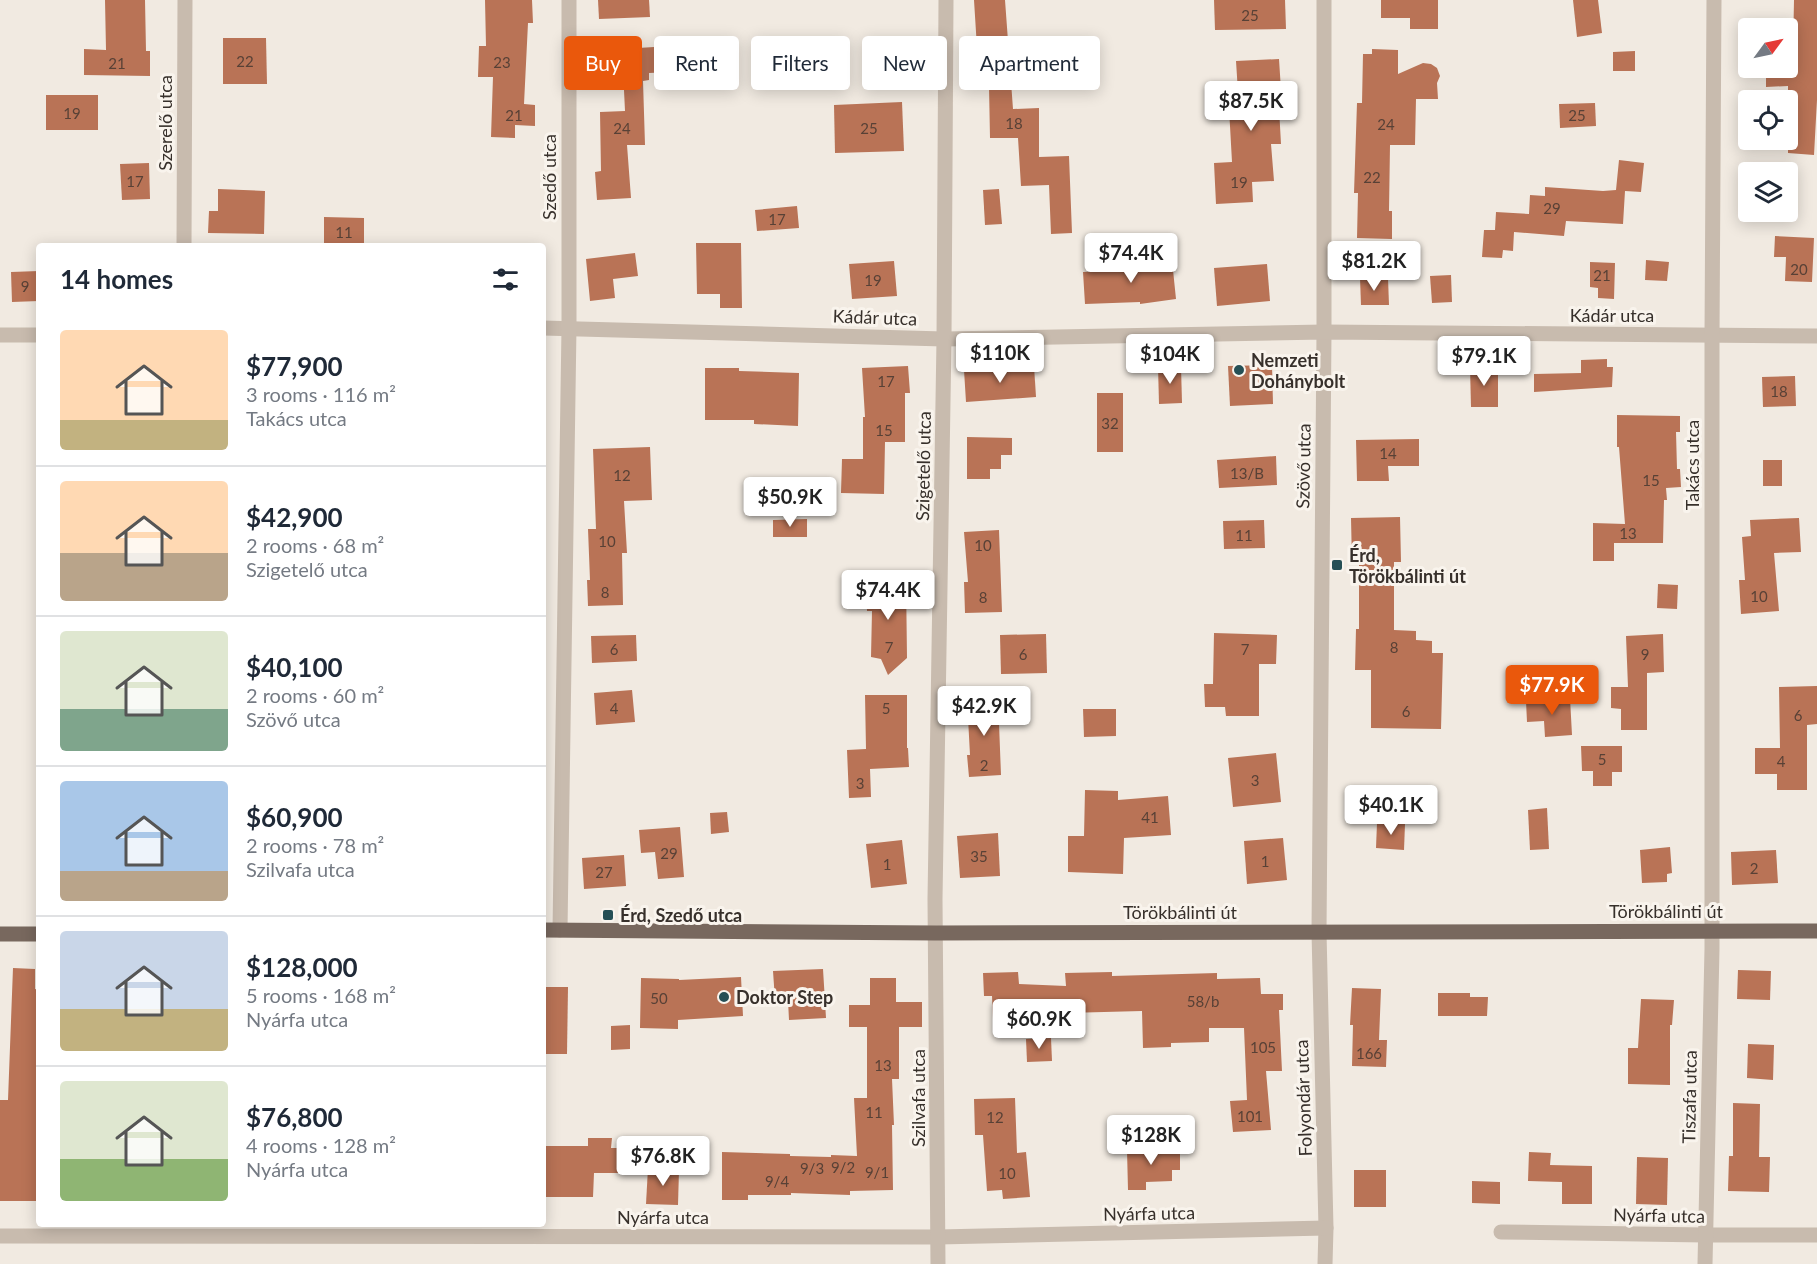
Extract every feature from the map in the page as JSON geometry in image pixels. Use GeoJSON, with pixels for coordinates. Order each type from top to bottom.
{"type":"FeatureCollection","features":[{"type":"Feature","properties":{"kind":"main road","name":"Törökbálinti út"},"geometry":{"type":"LineString","coordinates":[[546,930],[936,933],[1817,931]]}},
{"type":"Feature","properties":{"kind":"main road"},"geometry":{"type":"LineString","coordinates":[[0,934],[36,934]]}},
{"type":"Feature","properties":{"kind":"street","name":"Szerelő utca"},"geometry":{"type":"LineString","coordinates":[[184,243],[185,0]]}},
{"type":"Feature","properties":{"kind":"street","name":"Szedő utca"},"geometry":{"type":"LineString","coordinates":[[560,930],[569,327],[569,0]]}},
{"type":"Feature","properties":{"kind":"street","name":"Szigetelő utca"},"geometry":{"type":"LineString","coordinates":[[936,933],[946,0]]}},
{"type":"Feature","properties":{"kind":"street","name":"Szövő utca"},"geometry":{"type":"LineString","coordinates":[[1319,932],[1324,0]]}},
{"type":"Feature","properties":{"kind":"street","name":"Takács utca"},"geometry":{"type":"LineString","coordinates":[[1712,931],[1714,0]]}},
{"type":"Feature","properties":{"kind":"street","name":"Kádár utca"},"geometry":{"type":"LineString","coordinates":[[546,328],[944,339],[1324,332],[1817,336]]}},
{"type":"Feature","properties":{"kind":"street"},"geometry":{"type":"LineString","coordinates":[[0,335],[36,335]]}},
{"type":"Feature","properties":{"kind":"street","name":"Tiszafa utca"},"geometry":{"type":"LineString","coordinates":[[1705,1264],[1712,931]]}},
{"type":"Feature","properties":{"kind":"street","name":"Folyondár utca"},"geometry":{"type":"LineString","coordinates":[[1319,932],[1326,1264]]}},
{"type":"Feature","properties":{"kind":"street","name":"Szilvafa utca"},"geometry":{"type":"LineString","coordinates":[[936,933],[938,1264]]}},
{"type":"Feature","properties":{"kind":"street","name":"Nyárfa utca"},"geometry":{"type":"LineString","coordinates":[[0,1236],[938,1237],[1326,1228]]}},
{"type":"Feature","properties":{"kind":"street","name":"Nyárfa utca"},"geometry":{"type":"LineString","coordinates":[[1501,1232],[1817,1235]]}},
{"type":"Feature","properties":{"kind":"building"},"geometry":{"type":"Polygon","coordinates":[[[105,0],[145,0],[146,51],[150,51],[150,76],[84,75],[84,49],[106,50],[105,0]]]}},
{"type":"Feature","properties":{"kind":"building"},"geometry":{"type":"Polygon","coordinates":[[[485,0],[532,0],[533,23],[528,23],[524,104],[535,105],[535,126],[515,125],[515,138],[491,137],[493,77],[478,77],[479,46],[486,46],[485,0]]]}},
{"type":"Feature","properties":{"kind":"building"},"geometry":{"type":"Polygon","coordinates":[[[598,0],[649,0],[650,17],[599,19],[598,0]]]}},
{"type":"Feature","properties":{"kind":"building"},"geometry":{"type":"Polygon","coordinates":[[[974,0],[1005,0],[1008,36],[976,36],[974,0]]]}},
{"type":"Feature","properties":{"kind":"building"},"geometry":{"type":"Polygon","coordinates":[[[1214,0],[1285,0],[1286,29],[1215,30],[1214,0]]]}},
{"type":"Feature","properties":{"kind":"building"},"geometry":{"type":"Polygon","coordinates":[[[1381,0],[1438,0],[1438,29],[1410,29],[1410,18],[1381,18],[1381,0]]]}},
{"type":"Feature","properties":{"kind":"building"},"geometry":{"type":"Polygon","coordinates":[[[1573,0],[1598,0],[1602,33],[1577,37],[1573,0]]]}},
{"type":"Feature","properties":{"kind":"building"},"geometry":{"type":"Polygon","coordinates":[[[1794,0],[1817,0],[1817,100],[1814,155],[1788,153],[1788,150],[1798,150],[1798,90],[1788,90],[1788,86],[1766,87],[1766,78],[1798,78],[1798,18],[1794,18],[1794,0]]]}},
{"type":"Feature","properties":{"kind":"building"},"geometry":{"type":"Polygon","coordinates":[[[223,38],[266,38],[267,84],[223,84],[223,38]]]}},
{"type":"Feature","properties":{"kind":"building"},"geometry":{"type":"Polygon","coordinates":[[[654,47],[654,73],[649,73],[649,80],[643,81],[645,145],[627,145],[631,198],[597,200],[595,172],[601,171],[600,112],[625,111],[624,90],[642,90],[642,48],[654,47]]]}},
{"type":"Feature","properties":{"kind":"building"},"geometry":{"type":"Polygon","coordinates":[[[1372,49],[1398,50],[1398,74],[1423,63],[1437,68],[1440,76],[1437,83],[1438,99],[1416,99],[1415,145],[1390,145],[1389,211],[1392,211],[1392,239],[1357,238],[1358,193],[1354,193],[1357,103],[1362,103],[1363,54],[1372,54],[1372,49]]]}},
{"type":"Feature","properties":{"kind":"building"},"geometry":{"type":"Polygon","coordinates":[[[1635,51],[1635,71],[1613,71],[1613,52],[1635,51]]]}},
{"type":"Feature","properties":{"kind":"building"},"geometry":{"type":"Polygon","coordinates":[[[1279,59],[1281,144],[1271,144],[1274,181],[1252,182],[1253,202],[1216,204],[1214,163],[1232,162],[1229,108],[1239,108],[1236,61],[1279,59]]]}},
{"type":"Feature","properties":{"kind":"building"},"geometry":{"type":"Polygon","coordinates":[[[989,90],[1012,90],[1013,109],[1039,108],[1039,157],[1069,156],[1072,233],[1051,234],[1049,185],[1021,186],[1018,138],[990,138],[989,90]]]}},
{"type":"Feature","properties":{"kind":"building"},"geometry":{"type":"Polygon","coordinates":[[[46,95],[98,95],[98,130],[46,130],[46,95]]]}},
{"type":"Feature","properties":{"kind":"building"},"geometry":{"type":"Polygon","coordinates":[[[902,102],[904,151],[835,153],[834,105],[902,102]]]}},
{"type":"Feature","properties":{"kind":"building"},"geometry":{"type":"Polygon","coordinates":[[[1595,103],[1596,126],[1560,128],[1559,104],[1595,103]]]}},
{"type":"Feature","properties":{"kind":"building"},"geometry":{"type":"Polygon","coordinates":[[[1619,160],[1644,163],[1641,192],[1625,191],[1623,224],[1566,221],[1564,236],[1514,232],[1513,251],[1503,250],[1502,258],[1482,257],[1484,230],[1495,230],[1496,212],[1529,214],[1530,195],[1545,196],[1545,187],[1616,190],[1619,160]]]}},
{"type":"Feature","properties":{"kind":"building"},"geometry":{"type":"Polygon","coordinates":[[[149,163],[150,199],[122,200],[120,164],[149,163]]]}},
{"type":"Feature","properties":{"kind":"building"},"geometry":{"type":"Polygon","coordinates":[[[218,189],[265,191],[264,234],[208,233],[209,211],[218,211],[218,189]]]}},
{"type":"Feature","properties":{"kind":"building"},"geometry":{"type":"Polygon","coordinates":[[[999,189],[1002,224],[985,225],[983,190],[999,189]]]}},
{"type":"Feature","properties":{"kind":"building"},"geometry":{"type":"Polygon","coordinates":[[[797,206],[799,228],[757,231],[755,210],[797,206]]]}},
{"type":"Feature","properties":{"kind":"building"},"geometry":{"type":"Polygon","coordinates":[[[324,217],[364,218],[364,243],[324,243],[324,217]]]}},
{"type":"Feature","properties":{"kind":"building"},"geometry":{"type":"Polygon","coordinates":[[[1775,236],[1814,238],[1812,282],[1785,281],[1786,257],[1774,257],[1775,236]]]}},
{"type":"Feature","properties":{"kind":"building"},"geometry":{"type":"Polygon","coordinates":[[[696,243],[741,243],[742,308],[720,308],[720,294],[697,294],[696,243]]]}},
{"type":"Feature","properties":{"kind":"building"},"geometry":{"type":"Polygon","coordinates":[[[635,253],[638,276],[613,279],[615,298],[590,301],[586,259],[635,253]]]}},
{"type":"Feature","properties":{"kind":"building"},"geometry":{"type":"Polygon","coordinates":[[[1158,254],[1160,272],[1173,270],[1176,299],[1140,304],[1140,302],[1085,304],[1083,272],[1136,270],[1135,257],[1158,254]]]}},
{"type":"Feature","properties":{"kind":"building"},"geometry":{"type":"Polygon","coordinates":[[[1646,260],[1669,262],[1667,281],[1645,280],[1646,260]]]}},
{"type":"Feature","properties":{"kind":"building"},"geometry":{"type":"Polygon","coordinates":[[[894,261],[897,296],[852,299],[849,264],[894,261]]]}},
{"type":"Feature","properties":{"kind":"building"},"geometry":{"type":"Polygon","coordinates":[[[1590,262],[1615,263],[1614,299],[1598,298],[1598,288],[1590,287],[1590,262]]]}},
{"type":"Feature","properties":{"kind":"building"},"geometry":{"type":"Polygon","coordinates":[[[1267,264],[1270,301],[1217,306],[1214,268],[1267,264]]]}},
{"type":"Feature","properties":{"kind":"building"},"geometry":{"type":"Polygon","coordinates":[[[36,271],[36,301],[12,302],[11,272],[36,271]]]}},
{"type":"Feature","properties":{"kind":"building"},"geometry":{"type":"Polygon","coordinates":[[[1451,275],[1452,302],[1432,303],[1430,276],[1451,275]]]}},
{"type":"Feature","properties":{"kind":"building"},"geometry":{"type":"Polygon","coordinates":[[[1360,278],[1388,278],[1389,305],[1361,305],[1360,278]]]}},
{"type":"Feature","properties":{"kind":"building"},"geometry":{"type":"Polygon","coordinates":[[[1607,359],[1607,367],[1613,367],[1612,387],[1534,392],[1534,374],[1581,373],[1581,360],[1607,359]]]}},
{"type":"Feature","properties":{"kind":"building"},"geometry":{"type":"Polygon","coordinates":[[[1272,365],[1273,404],[1230,406],[1228,366],[1272,365]]]}},
{"type":"Feature","properties":{"kind":"building"},"geometry":{"type":"Polygon","coordinates":[[[908,366],[910,393],[905,393],[905,442],[885,442],[884,494],[841,493],[842,459],[863,459],[863,417],[865,417],[862,368],[908,366]]]}},
{"type":"Feature","properties":{"kind":"building"},"geometry":{"type":"Polygon","coordinates":[[[1034,366],[1036,397],[966,402],[964,370],[1034,366]]]}},
{"type":"Feature","properties":{"kind":"building"},"geometry":{"type":"Polygon","coordinates":[[[1158,366],[1181,366],[1182,403],[1159,404],[1158,366]]]}},
{"type":"Feature","properties":{"kind":"building"},"geometry":{"type":"Polygon","coordinates":[[[1470,367],[1498,367],[1498,407],[1471,407],[1470,367]]]}},
{"type":"Feature","properties":{"kind":"building"},"geometry":{"type":"Polygon","coordinates":[[[705,368],[739,368],[739,371],[799,373],[798,426],[754,424],[754,420],[705,420],[705,368]]]}},
{"type":"Feature","properties":{"kind":"building"},"geometry":{"type":"Polygon","coordinates":[[[1795,376],[1796,406],[1763,407],[1762,377],[1795,376]]]}},
{"type":"Feature","properties":{"kind":"building"},"geometry":{"type":"Polygon","coordinates":[[[1097,393],[1123,393],[1123,452],[1097,452],[1097,393]]]}},
{"type":"Feature","properties":{"kind":"building"},"geometry":{"type":"Polygon","coordinates":[[[1617,415],[1680,416],[1680,432],[1676,432],[1677,469],[1680,469],[1681,487],[1666,488],[1663,543],[1614,543],[1614,561],[1593,561],[1593,523],[1625,524],[1619,447],[1617,447],[1617,415]]]}},
{"type":"Feature","properties":{"kind":"building"},"geometry":{"type":"Polygon","coordinates":[[[967,437],[1012,438],[1012,455],[1001,455],[1001,469],[990,469],[990,479],[967,479],[967,437]]]}},
{"type":"Feature","properties":{"kind":"building"},"geometry":{"type":"Polygon","coordinates":[[[1419,439],[1419,466],[1388,466],[1389,481],[1357,481],[1356,440],[1419,439]]]}},
{"type":"Feature","properties":{"kind":"building"},"geometry":{"type":"Polygon","coordinates":[[[650,447],[652,500],[624,501],[627,553],[622,553],[623,605],[588,606],[587,580],[590,580],[588,529],[596,529],[593,449],[650,447]]]}},
{"type":"Feature","properties":{"kind":"building"},"geometry":{"type":"Polygon","coordinates":[[[1276,456],[1277,485],[1219,488],[1217,460],[1276,456]]]}},
{"type":"Feature","properties":{"kind":"building"},"geometry":{"type":"Polygon","coordinates":[[[1763,460],[1782,460],[1782,486],[1763,486],[1763,460]]]}},
{"type":"Feature","properties":{"kind":"building"},"geometry":{"type":"Polygon","coordinates":[[[1400,517],[1401,562],[1394,562],[1394,630],[1416,631],[1416,640],[1432,641],[1432,653],[1443,653],[1441,729],[1371,728],[1371,670],[1355,670],[1356,629],[1359,629],[1359,563],[1352,563],[1351,518],[1400,517]]]}},
{"type":"Feature","properties":{"kind":"building"},"geometry":{"type":"Polygon","coordinates":[[[1799,518],[1801,552],[1774,553],[1779,611],[1741,614],[1739,580],[1745,580],[1742,537],[1751,536],[1750,520],[1799,518]]]}},
{"type":"Feature","properties":{"kind":"building"},"geometry":{"type":"Polygon","coordinates":[[[807,519],[807,537],[773,537],[773,520],[807,519]]]}},
{"type":"Feature","properties":{"kind":"building"},"geometry":{"type":"Polygon","coordinates":[[[1264,520],[1265,548],[1224,549],[1223,521],[1264,520]]]}},
{"type":"Feature","properties":{"kind":"building"},"geometry":{"type":"Polygon","coordinates":[[[999,530],[1002,612],[965,613],[964,582],[968,582],[964,532],[999,530]]]}},
{"type":"Feature","properties":{"kind":"building"},"geometry":{"type":"Polygon","coordinates":[[[906,579],[907,658],[888,675],[881,659],[871,657],[872,611],[867,611],[866,580],[906,579]]]}},
{"type":"Feature","properties":{"kind":"building"},"geometry":{"type":"Polygon","coordinates":[[[1658,584],[1678,585],[1677,609],[1657,608],[1658,584]]]}},
{"type":"Feature","properties":{"kind":"building"},"geometry":{"type":"Polygon","coordinates":[[[1214,633],[1277,635],[1276,664],[1259,664],[1259,716],[1226,716],[1225,707],[1205,707],[1204,684],[1213,684],[1214,633]]]}},
{"type":"Feature","properties":{"kind":"building"},"geometry":{"type":"Polygon","coordinates":[[[1046,634],[1047,673],[1001,674],[1000,635],[1046,634]]]}},
{"type":"Feature","properties":{"kind":"building"},"geometry":{"type":"Polygon","coordinates":[[[1663,634],[1664,672],[1647,673],[1647,730],[1621,730],[1621,709],[1611,708],[1611,687],[1628,687],[1626,636],[1663,634]]]}},
{"type":"Feature","properties":{"kind":"building"},"geometry":{"type":"Polygon","coordinates":[[[636,635],[637,661],[592,663],[591,636],[636,635]]]}},
{"type":"Feature","properties":{"kind":"building"},"geometry":{"type":"Polygon","coordinates":[[[1817,686],[1817,724],[1807,725],[1807,790],[1777,790],[1777,774],[1755,774],[1755,748],[1780,748],[1779,687],[1817,686]]]}},
{"type":"Feature","properties":{"kind":"building"},"geometry":{"type":"Polygon","coordinates":[[[632,690],[635,722],[596,725],[594,693],[632,690]]]}},
{"type":"Feature","properties":{"kind":"building"},"geometry":{"type":"Polygon","coordinates":[[[865,695],[907,695],[909,767],[870,769],[871,797],[849,798],[847,750],[866,749],[865,695]]]}},
{"type":"Feature","properties":{"kind":"building"},"geometry":{"type":"Polygon","coordinates":[[[998,697],[1001,775],[969,777],[967,699],[998,697]]]}},
{"type":"Feature","properties":{"kind":"building"},"geometry":{"type":"Polygon","coordinates":[[[1570,698],[1572,735],[1545,737],[1544,721],[1527,722],[1526,701],[1570,698]]]}},
{"type":"Feature","properties":{"kind":"building"},"geometry":{"type":"Polygon","coordinates":[[[1083,709],[1116,709],[1116,736],[1084,737],[1083,709]]]}},
{"type":"Feature","properties":{"kind":"building"},"geometry":{"type":"Polygon","coordinates":[[[1581,746],[1622,746],[1622,772],[1612,772],[1612,786],[1593,786],[1593,771],[1582,771],[1581,746]]]}},
{"type":"Feature","properties":{"kind":"building"},"geometry":{"type":"Polygon","coordinates":[[[1276,753],[1281,802],[1233,807],[1228,758],[1276,753]]]}},
{"type":"Feature","properties":{"kind":"building"},"geometry":{"type":"Polygon","coordinates":[[[1085,790],[1118,791],[1118,800],[1168,796],[1171,835],[1124,838],[1123,874],[1068,872],[1068,836],[1084,836],[1085,790]]]}},
{"type":"Feature","properties":{"kind":"building"},"geometry":{"type":"Polygon","coordinates":[[[1547,808],[1549,849],[1530,850],[1528,810],[1547,808]]]}},
{"type":"Feature","properties":{"kind":"building"},"geometry":{"type":"Polygon","coordinates":[[[727,812],[729,832],[711,834],[710,813],[727,812]]]}},
{"type":"Feature","properties":{"kind":"building"},"geometry":{"type":"Polygon","coordinates":[[[1377,823],[1405,824],[1404,850],[1376,848],[1377,823]]]}},
{"type":"Feature","properties":{"kind":"building"},"geometry":{"type":"Polygon","coordinates":[[[680,827],[684,877],[658,879],[655,852],[641,853],[639,830],[680,827]]]}},
{"type":"Feature","properties":{"kind":"building"},"geometry":{"type":"Polygon","coordinates":[[[998,833],[1000,876],[960,878],[957,836],[998,833]]]}},
{"type":"Feature","properties":{"kind":"building"},"geometry":{"type":"Polygon","coordinates":[[[1283,838],[1287,880],[1247,884],[1244,841],[1283,838]]]}},
{"type":"Feature","properties":{"kind":"building"},"geometry":{"type":"Polygon","coordinates":[[[902,840],[907,884],[871,888],[866,844],[902,840]]]}},
{"type":"Feature","properties":{"kind":"building"},"geometry":{"type":"Polygon","coordinates":[[[1670,847],[1672,873],[1667,874],[1667,882],[1642,883],[1640,850],[1670,847]]]}},
{"type":"Feature","properties":{"kind":"building"},"geometry":{"type":"Polygon","coordinates":[[[1776,850],[1778,883],[1732,885],[1731,852],[1776,850]]]}},
{"type":"Feature","properties":{"kind":"building"},"geometry":{"type":"Polygon","coordinates":[[[624,855],[626,886],[584,889],[582,858],[624,855]]]}},
{"type":"Feature","properties":{"kind":"building"},"geometry":{"type":"Polygon","coordinates":[[[13,968],[35,969],[36,1201],[0,1201],[0,1100],[8,1100],[13,968]]]}},
{"type":"Feature","properties":{"kind":"building"},"geometry":{"type":"Polygon","coordinates":[[[823,969],[826,1018],[789,1020],[788,1000],[775,1000],[773,971],[823,969]]]}},
{"type":"Feature","properties":{"kind":"building"},"geometry":{"type":"Polygon","coordinates":[[[1738,970],[1771,971],[1770,1000],[1737,999],[1738,970]]]}},
{"type":"Feature","properties":{"kind":"building"},"geometry":{"type":"Polygon","coordinates":[[[1018,972],[1019,984],[1066,986],[1065,973],[1112,972],[1112,976],[1217,973],[1217,979],[1260,978],[1261,994],[1283,994],[1283,1010],[1279,1010],[1282,1071],[1266,1071],[1271,1130],[1233,1132],[1230,1101],[1247,1100],[1244,1028],[1209,1028],[1209,1042],[1171,1043],[1171,1047],[1143,1048],[1142,1011],[1066,1013],[1066,1008],[1014,1006],[1015,1019],[993,1019],[992,996],[984,996],[983,973],[1018,972]]]}},
{"type":"Feature","properties":{"kind":"building"},"geometry":{"type":"Polygon","coordinates":[[[741,977],[743,1016],[678,1020],[678,1029],[640,1028],[641,978],[679,980],[741,977]]]}},
{"type":"Feature","properties":{"kind":"building"},"geometry":{"type":"Polygon","coordinates":[[[870,978],[896,978],[896,1002],[922,1002],[922,1027],[899,1027],[899,1079],[892,1079],[893,1190],[850,1191],[850,1195],[791,1193],[791,1195],[748,1195],[748,1200],[722,1200],[722,1152],[790,1154],[790,1156],[857,1156],[854,1098],[867,1098],[867,1027],[849,1027],[849,1005],[870,1005],[870,978]]]}},
{"type":"Feature","properties":{"kind":"building"},"geometry":{"type":"Polygon","coordinates":[[[546,987],[568,987],[567,1054],[546,1054],[546,987]]]}},
{"type":"Feature","properties":{"kind":"building"},"geometry":{"type":"Polygon","coordinates":[[[1352,988],[1381,989],[1379,1040],[1387,1040],[1386,1067],[1352,1066],[1353,1025],[1350,1025],[1352,988]]]}},
{"type":"Feature","properties":{"kind":"building"},"geometry":{"type":"Polygon","coordinates":[[[1438,993],[1470,993],[1470,997],[1488,997],[1487,1016],[1438,1016],[1438,993]]]}},
{"type":"Feature","properties":{"kind":"building"},"geometry":{"type":"Polygon","coordinates":[[[1641,999],[1674,1000],[1672,1025],[1670,1025],[1670,1085],[1628,1084],[1628,1048],[1638,1048],[1641,999]]]}},
{"type":"Feature","properties":{"kind":"building"},"geometry":{"type":"Polygon","coordinates":[[[630,1025],[630,1049],[611,1050],[611,1026],[630,1025]]]}},
{"type":"Feature","properties":{"kind":"building"},"geometry":{"type":"Polygon","coordinates":[[[1051,1038],[1052,1061],[1027,1062],[1026,1039],[1051,1038]]]}},
{"type":"Feature","properties":{"kind":"building"},"geometry":{"type":"Polygon","coordinates":[[[1748,1044],[1774,1045],[1773,1080],[1747,1078],[1748,1044]]]}},
{"type":"Feature","properties":{"kind":"building"},"geometry":{"type":"Polygon","coordinates":[[[1015,1098],[1017,1153],[1026,1152],[1030,1197],[1003,1199],[1002,1190],[987,1191],[983,1135],[975,1135],[974,1099],[1015,1098]]]}},
{"type":"Feature","properties":{"kind":"building"},"geometry":{"type":"Polygon","coordinates":[[[1733,1103],[1760,1104],[1759,1157],[1770,1157],[1769,1192],[1728,1191],[1729,1156],[1733,1156],[1733,1103]]]}},
{"type":"Feature","properties":{"kind":"building"},"geometry":{"type":"Polygon","coordinates":[[[588,1138],[612,1138],[611,1148],[625,1148],[626,1173],[594,1173],[593,1197],[546,1197],[546,1146],[588,1146],[588,1138]]]}},
{"type":"Feature","properties":{"kind":"building"},"geometry":{"type":"Polygon","coordinates":[[[1180,1148],[1180,1170],[1172,1170],[1172,1181],[1146,1182],[1146,1190],[1128,1190],[1127,1150],[1180,1148]]]}},
{"type":"Feature","properties":{"kind":"building"},"geometry":{"type":"Polygon","coordinates":[[[1529,1152],[1551,1153],[1550,1165],[1592,1166],[1592,1204],[1562,1204],[1562,1182],[1528,1181],[1529,1152]]]}},
{"type":"Feature","properties":{"kind":"building"},"geometry":{"type":"Polygon","coordinates":[[[1637,1157],[1668,1158],[1667,1205],[1636,1204],[1637,1157]]]}},
{"type":"Feature","properties":{"kind":"building"},"geometry":{"type":"Polygon","coordinates":[[[648,1168],[679,1170],[678,1205],[646,1204],[648,1168]]]}},
{"type":"Feature","properties":{"kind":"building"},"geometry":{"type":"Polygon","coordinates":[[[1354,1170],[1386,1170],[1386,1207],[1354,1207],[1354,1170]]]}},
{"type":"Feature","properties":{"kind":"building"},"geometry":{"type":"Polygon","coordinates":[[[1472,1181],[1500,1182],[1500,1204],[1472,1203],[1472,1181]]]}},
{"type":"Feature","properties":{"kind":"place","name":"Nemzeti Dohánybolt"},"geometry":{"type":"Point","coordinates":[1239,370]}},
{"type":"Feature","properties":{"kind":"place","name":"Érd, Törökbálinti út"},"geometry":{"type":"Point","coordinates":[1337,565]}},
{"type":"Feature","properties":{"kind":"place","name":"Érd, Szedő utca"},"geometry":{"type":"Point","coordinates":[608,915]}},
{"type":"Feature","properties":{"kind":"place","name":"Doktor Step"},"geometry":{"type":"Point","coordinates":[724,997]}}]}
